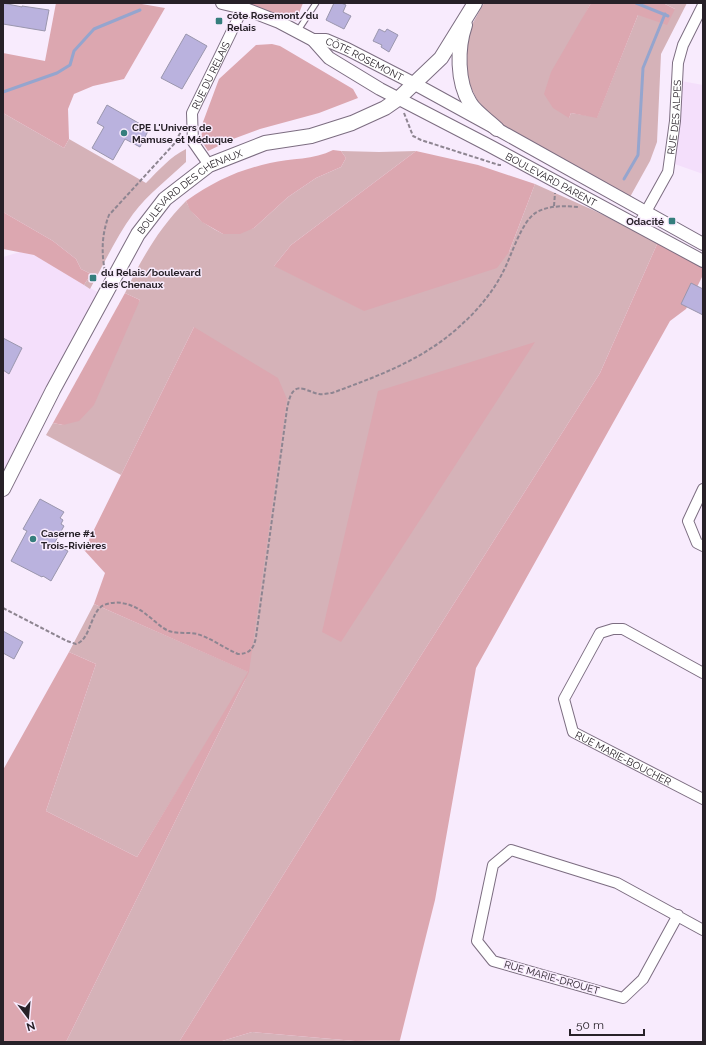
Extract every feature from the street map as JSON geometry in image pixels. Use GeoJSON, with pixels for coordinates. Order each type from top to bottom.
{"type":"FeatureCollection","features":[{"type":"Feature","properties":{"kind":"main road","name":"BOULEVARD DES CHENAUX"},"geometry":{"type":"LineString","coordinates":[[3,489],[53,390],[138,234],[165,199],[209,164],[266,143],[311,136],[352,123],[385,108],[415,84],[441,58],[473,7]]}},
{"type":"Feature","properties":{"kind":"main road"},"geometry":{"type":"LineString","coordinates":[[473,7],[464,30],[459,63],[463,86],[470,104],[497,129]]}},
{"type":"Feature","properties":{"kind":"street","name":"CÔTE ROSEMONT"},"geometry":{"type":"LineString","coordinates":[[227,3],[280,22],[313,40],[329,58],[398,99]]}},
{"type":"Feature","properties":{"kind":"street","name":"RUE DES ALPES"},"geometry":{"type":"LineString","coordinates":[[638,226],[668,172],[675,121],[678,63],[683,45],[703,5]]}},
{"type":"Feature","properties":{"kind":"street","name":"RUE DU RELAIS"},"geometry":{"type":"LineString","coordinates":[[209,164],[193,142],[192,113],[243,8]]}},
{"type":"Feature","properties":{"kind":"street","name":"CÔTE ROSEMONT"},"geometry":{"type":"LineString","coordinates":[[313,40],[326,40],[347,49],[415,84]]}},
{"type":"Feature","properties":{"kind":"street","name":"BOULEVARD PARENT"},"geometry":{"type":"LineString","coordinates":[[415,84],[703,244]]}},
{"type":"Feature","properties":{"kind":"street","name":"BOULEVARD PARENT"},"geometry":{"type":"LineString","coordinates":[[398,99],[518,161],[703,261]]}},
{"type":"Feature","properties":{"kind":"street"},"geometry":{"type":"LineString","coordinates":[[703,489],[688,521],[697,543],[703,546]]}},
{"type":"Feature","properties":{"kind":"street","name":"RUE MARIE-BOUCHER"},"geometry":{"type":"LineString","coordinates":[[703,673],[623,629],[613,629],[600,633],[564,699],[573,732],[703,799]]}},
{"type":"Feature","properties":{"kind":"street","name":"RUE MARIE-DROUET"},"geometry":{"type":"LineString","coordinates":[[678,915],[643,979],[624,998],[493,960],[477,942],[493,866],[511,850],[617,883],[678,915],[703,930]]}},
{"type":"Feature","properties":{"kind":"lane"},"geometry":{"type":"LineString","coordinates":[[297,32],[316,3]]}},
{"type":"Feature","properties":{"kind":"path"},"geometry":{"type":"LineString","coordinates":[[398,99],[413,136],[421,140],[499,165],[518,161]]}},
{"type":"Feature","properties":{"kind":"path"},"geometry":{"type":"LineString","coordinates":[[108,288],[103,263],[103,245],[104,228],[109,216],[174,144],[192,113]]}},
{"type":"Feature","properties":{"kind":"path"},"geometry":{"type":"LineString","coordinates":[[3,608],[67,641],[76,644],[83,640],[96,614],[102,606],[113,603],[125,604],[138,608],[157,624],[170,631],[198,634],[238,654],[250,651],[256,637],[287,409],[292,392],[298,388],[302,388],[321,395],[332,393],[404,364],[426,352],[461,326],[487,297],[503,272],[525,223],[533,214],[553,207],[580,206],[583,208]]}},
{"type":"Feature","properties":{"kind":"shaded area"},"geometry":{"type":"Polygon","coordinates":[[[56,3],[136,3],[165,8],[124,79],[93,86],[74,94],[68,109],[69,139],[64,148],[3,113],[3,53],[45,61],[56,3]]]}},
{"type":"Feature","properties":{"kind":"shaded area"},"geometry":{"type":"Polygon","coordinates":[[[246,3],[303,3],[296,21],[246,3]]]}},
{"type":"Feature","properties":{"kind":"shaded area"},"geometry":{"type":"Polygon","coordinates":[[[484,3],[591,3],[580,24],[569,118],[571,113],[597,117],[638,15],[675,9],[663,3],[687,3],[661,54],[657,142],[650,161],[630,197],[502,127],[477,100],[470,85],[464,60],[470,28],[484,3]]]}},
{"type":"Feature","properties":{"kind":"shaded area"},"geometry":{"type":"Polygon","coordinates":[[[591,3],[663,3],[675,9],[667,25],[638,15],[597,118],[571,113],[569,118],[553,108],[544,94],[551,72],[591,3]]]}},
{"type":"Feature","properties":{"kind":"shaded area"},"geometry":{"type":"Polygon","coordinates":[[[272,44],[280,46],[353,89],[358,98],[319,113],[260,129],[233,139],[208,151],[201,140],[203,122],[219,79],[256,45],[272,44]]]}},
{"type":"Feature","properties":{"kind":"shaded area"},"geometry":{"type":"Polygon","coordinates":[[[681,81],[703,85],[703,174],[669,162],[681,81]]]}},
{"type":"Feature","properties":{"kind":"shaded area"},"geometry":{"type":"Polygon","coordinates":[[[3,113],[64,148],[69,139],[146,183],[170,160],[186,149],[186,162],[152,193],[133,214],[116,241],[90,289],[84,285],[91,274],[81,269],[76,259],[53,241],[3,212],[3,113]]]}},
{"type":"Feature","properties":{"kind":"shaded area"},"geometry":{"type":"Polygon","coordinates":[[[333,150],[341,151],[346,158],[341,167],[316,178],[288,197],[254,228],[240,234],[223,234],[202,222],[190,210],[186,201],[216,182],[236,173],[278,161],[318,156],[333,150]]]}},
{"type":"Feature","properties":{"kind":"shaded area"},"geometry":{"type":"Polygon","coordinates":[[[341,151],[416,151],[291,245],[274,266],[509,252],[535,184],[593,210],[658,242],[600,373],[363,747],[179,1042],[66,1042],[246,678],[137,857],[46,811],[96,664],[69,652],[94,604],[249,672],[194,327],[121,475],[46,435],[53,423],[63,425],[140,300],[125,293],[159,233],[186,201],[197,217],[223,234],[254,228],[288,197],[316,178],[341,167],[346,158],[341,151]]]}},
{"type":"Feature","properties":{"kind":"shaded area"},"geometry":{"type":"Polygon","coordinates":[[[416,151],[478,165],[535,184],[509,252],[497,268],[364,311],[274,266],[291,245],[416,151]]]}},
{"type":"Feature","properties":{"kind":"shaded area"},"geometry":{"type":"Polygon","coordinates":[[[3,212],[53,241],[76,259],[81,269],[91,274],[84,285],[34,255],[3,249],[3,212]]]}},
{"type":"Feature","properties":{"kind":"shaded area"},"geometry":{"type":"Polygon","coordinates":[[[658,242],[703,266],[703,275],[686,309],[670,321],[476,668],[435,900],[400,1040],[355,1041],[252,1032],[219,1042],[179,1042],[363,747],[600,373],[658,242]]]}},
{"type":"Feature","properties":{"kind":"shaded area"},"geometry":{"type":"Polygon","coordinates":[[[20,252],[34,255],[104,296],[3,489],[3,257],[20,252]]]}},
{"type":"Feature","properties":{"kind":"shaded area"},"geometry":{"type":"Polygon","coordinates":[[[125,293],[140,300],[94,405],[79,421],[63,425],[53,423],[125,293]]]}},
{"type":"Feature","properties":{"kind":"shaded area"},"geometry":{"type":"Polygon","coordinates":[[[194,327],[278,378],[287,399],[249,672],[66,1042],[3,1042],[3,770],[69,652],[96,664],[46,811],[137,857],[248,672],[94,604],[105,573],[84,550],[194,327]]]}},
{"type":"Feature","properties":{"kind":"shaded area"},"geometry":{"type":"Polygon","coordinates":[[[535,342],[341,642],[322,632],[378,391],[535,342]]]}},
{"type":"Feature","properties":{"kind":"shaded area"},"geometry":{"type":"Polygon","coordinates":[[[252,1032],[355,1041],[400,1040],[399,1042],[219,1042],[252,1032]]]}},
{"type":"Feature","properties":{"kind":"building"},"geometry":{"type":"Polygon","coordinates":[[[3,3],[49,10],[45,31],[3,24],[3,3]]]}},
{"type":"Feature","properties":{"kind":"building"},"geometry":{"type":"Polygon","coordinates":[[[334,3],[346,5],[343,12],[351,16],[344,29],[326,20],[334,3]]]}},
{"type":"Feature","properties":{"kind":"building"},"geometry":{"type":"Polygon","coordinates":[[[379,29],[385,32],[387,29],[398,35],[389,52],[381,47],[382,45],[373,41],[379,29]]]}},
{"type":"Feature","properties":{"kind":"building"},"geometry":{"type":"Polygon","coordinates":[[[186,34],[207,46],[182,89],[161,78],[186,34]]]}},
{"type":"Feature","properties":{"kind":"building","name":"CPE L'Univers de Mamuse et Méduque"},"geometry":{"type":"Polygon","coordinates":[[[107,105],[149,129],[140,147],[125,139],[113,160],[92,148],[104,127],[97,123],[107,105]]]}},
{"type":"Feature","properties":{"kind":"building"},"geometry":{"type":"Polygon","coordinates":[[[691,283],[703,289],[703,315],[681,304],[691,283]]]}},
{"type":"Feature","properties":{"kind":"building"},"geometry":{"type":"Polygon","coordinates":[[[3,338],[22,348],[9,374],[3,370],[3,338]]]}},
{"type":"Feature","properties":{"kind":"building"},"geometry":{"type":"Polygon","coordinates":[[[40,499],[64,512],[60,518],[63,520],[61,524],[64,526],[54,544],[68,551],[51,581],[11,561],[27,531],[23,529],[40,499]]]}},
{"type":"Feature","properties":{"kind":"building"},"geometry":{"type":"Polygon","coordinates":[[[3,631],[23,642],[14,659],[3,653],[3,631]]]}},
{"type":"Feature","properties":{"kind":"waterway"},"geometry":{"type":"LineString","coordinates":[[636,3],[668,16]]}},
{"type":"Feature","properties":{"kind":"waterway"},"geometry":{"type":"LineString","coordinates":[[3,92],[57,73],[70,65],[74,51],[94,29],[140,10]]}},
{"type":"Feature","properties":{"kind":"waterway"},"geometry":{"type":"LineString","coordinates":[[624,179],[638,155],[643,68],[665,14]]}},
{"type":"Feature","properties":{"kind":"place","name":"côte Rosemont/du Relais"},"geometry":{"type":"Point","coordinates":[219,21]}},
{"type":"Feature","properties":{"kind":"place","name":"CPE L'Univers de Mamuse et Méduque"},"geometry":{"type":"Point","coordinates":[124,133]}},
{"type":"Feature","properties":{"kind":"place","name":"Odacité"},"geometry":{"type":"Point","coordinates":[672,221]}},
{"type":"Feature","properties":{"kind":"place","name":"du Relais/boulevard des Chenaux"},"geometry":{"type":"Point","coordinates":[93,278]}},
{"type":"Feature","properties":{"kind":"place","name":"Caserne #1 Trois-Rivières"},"geometry":{"type":"Point","coordinates":[33,539]}}]}
